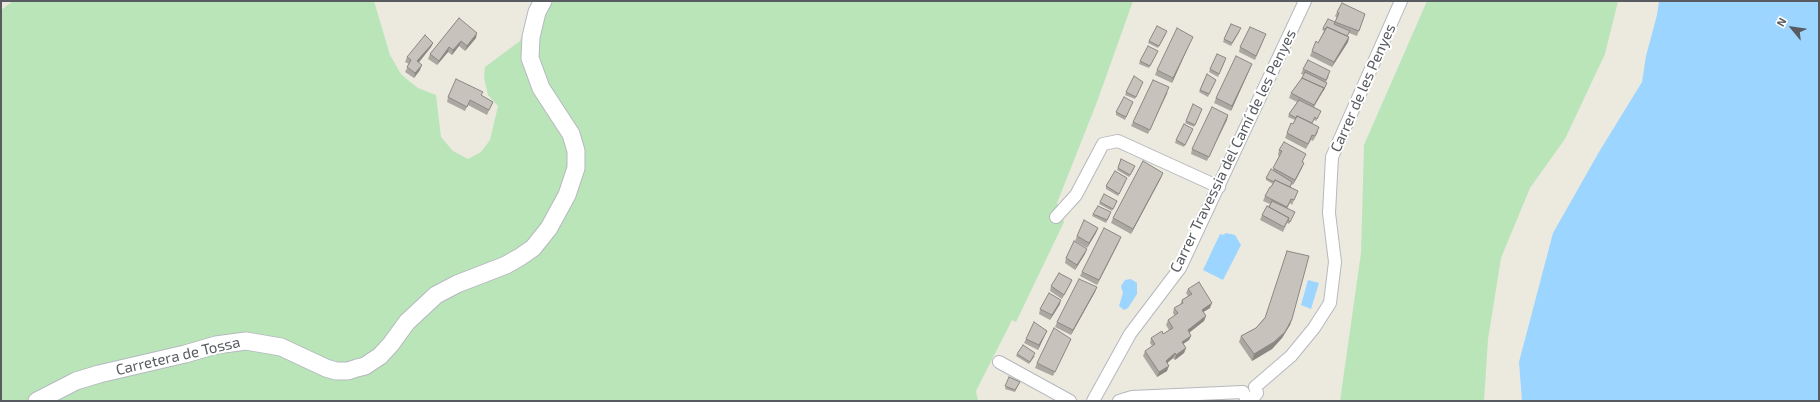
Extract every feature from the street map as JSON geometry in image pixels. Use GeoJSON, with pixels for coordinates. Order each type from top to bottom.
{"type":"FeatureCollection","features":[{"type":"Feature","properties":{"kind":"main road","name":"Carretera de Tossa"},"geometry":{"type":"LineString","coordinates":[[37,401],[76,381],[99,374],[216,345],[246,341],[281,347],[326,368],[336,371],[348,371],[361,367],[380,356],[407,322],[436,295],[457,284],[506,265],[533,248],[549,228],[566,195],[576,168],[576,151],[571,134],[541,88],[530,58],[531,37],[537,12],[544,1]]}},
{"type":"Feature","properties":{"kind":"street","name":"Carrer Travessia del Camí de les Penyes"},"geometry":{"type":"LineString","coordinates":[[1093,401],[1130,334],[1180,268],[1219,188],[1270,74],[1305,1]]}},
{"type":"Feature","properties":{"kind":"street","name":"Carrer de les Penyes"},"geometry":{"type":"LineString","coordinates":[[1248,397],[1246,386],[1251,385],[1255,387],[1291,356],[1314,328],[1330,304],[1335,262],[1329,213],[1332,157],[1401,1]]}},
{"type":"Feature","properties":{"kind":"street"},"geometry":{"type":"LineString","coordinates":[[1056,217],[1076,195],[1103,144],[1118,141],[1219,188]]}},
{"type":"Feature","properties":{"kind":"street"},"geometry":{"type":"LineString","coordinates":[[1000,362],[1070,401]]}},
{"type":"Feature","properties":{"kind":"street"},"geometry":{"type":"LineString","coordinates":[[1119,401],[1132,397],[1248,397]]}},
{"type":"Feature","properties":{"kind":"green space"},"geometry":{"type":"Polygon","coordinates":[[[13,1],[374,1],[390,55],[401,74],[418,88],[436,95],[441,137],[453,151],[468,159],[481,152],[490,140],[498,106],[488,95],[484,78],[485,67],[520,41],[534,1],[1133,1],[1097,102],[1057,203],[1064,222],[1016,322],[1012,320],[976,391],[978,401],[1,401],[1,10],[13,1]]]}},
{"type":"Feature","properties":{"kind":"green space"},"geometry":{"type":"Polygon","coordinates":[[[1427,1],[1618,1],[1605,54],[1565,139],[1530,188],[1501,258],[1488,339],[1484,401],[1340,401],[1361,253],[1364,145],[1427,1]]]}},
{"type":"Feature","properties":{"kind":"water"},"geometry":{"type":"Polygon","coordinates":[[[1659,1],[1819,1],[1819,401],[1522,401],[1519,362],[1553,233],[1599,152],[1642,82],[1646,56],[1657,15],[1659,1]]]}},
{"type":"Feature","properties":{"kind":"water"},"geometry":{"type":"Polygon","coordinates":[[[1226,233],[1235,235],[1241,245],[1223,280],[1203,270],[1220,234],[1223,235],[1226,233]]]}},
{"type":"Feature","properties":{"kind":"water"},"geometry":{"type":"Polygon","coordinates":[[[1131,279],[1137,283],[1137,294],[1128,308],[1124,310],[1119,306],[1123,293],[1121,286],[1125,280],[1131,279]]]}},
{"type":"Feature","properties":{"kind":"water"},"geometry":{"type":"Polygon","coordinates":[[[1308,280],[1319,283],[1311,309],[1301,305],[1308,280]]]}},
{"type":"Feature","properties":{"kind":"building"},"geometry":{"type":"Polygon","coordinates":[[[1342,3],[1365,14],[1359,31],[1335,22],[1339,13],[1337,12],[1342,3]]]}},
{"type":"Feature","properties":{"kind":"building"},"geometry":{"type":"Polygon","coordinates":[[[459,18],[477,33],[467,46],[461,41],[453,50],[449,47],[439,61],[430,54],[459,18]]]}},
{"type":"Feature","properties":{"kind":"building"},"geometry":{"type":"Polygon","coordinates":[[[1328,19],[1335,22],[1334,24],[1350,31],[1347,36],[1327,27],[1325,29],[1323,28],[1328,19]]]}},
{"type":"Feature","properties":{"kind":"building"},"geometry":{"type":"Polygon","coordinates":[[[1231,24],[1241,28],[1232,43],[1224,39],[1231,24]]]}},
{"type":"Feature","properties":{"kind":"building"},"geometry":{"type":"Polygon","coordinates":[[[1157,26],[1167,31],[1159,46],[1149,41],[1157,26]]]}},
{"type":"Feature","properties":{"kind":"building"},"geometry":{"type":"Polygon","coordinates":[[[1250,27],[1266,34],[1256,56],[1240,47],[1250,27]]]}},
{"type":"Feature","properties":{"kind":"building"},"geometry":{"type":"Polygon","coordinates":[[[1327,27],[1349,37],[1334,62],[1312,51],[1316,41],[1318,43],[1327,27]]]}},
{"type":"Feature","properties":{"kind":"building"},"geometry":{"type":"Polygon","coordinates":[[[1177,28],[1193,37],[1173,78],[1157,70],[1177,28]]]}},
{"type":"Feature","properties":{"kind":"building"},"geometry":{"type":"Polygon","coordinates":[[[425,35],[433,43],[417,61],[422,65],[415,73],[407,67],[411,60],[407,57],[425,35]]]}},
{"type":"Feature","properties":{"kind":"building"},"geometry":{"type":"Polygon","coordinates":[[[1148,46],[1158,51],[1150,66],[1140,61],[1148,46]]]}},
{"type":"Feature","properties":{"kind":"building"},"geometry":{"type":"Polygon","coordinates":[[[1217,54],[1226,58],[1219,74],[1210,69],[1217,54]]]}},
{"type":"Feature","properties":{"kind":"building"},"geometry":{"type":"Polygon","coordinates":[[[1236,56],[1252,64],[1232,106],[1216,98],[1236,56]]]}},
{"type":"Feature","properties":{"kind":"building"},"geometry":{"type":"Polygon","coordinates":[[[1308,60],[1330,71],[1326,80],[1303,69],[1308,60]]]}},
{"type":"Feature","properties":{"kind":"building"},"geometry":{"type":"Polygon","coordinates":[[[1305,72],[1327,83],[1323,91],[1324,88],[1302,78],[1305,72]]]}},
{"type":"Feature","properties":{"kind":"building"},"geometry":{"type":"Polygon","coordinates":[[[1207,74],[1216,80],[1209,94],[1200,90],[1207,74]]]}},
{"type":"Feature","properties":{"kind":"building"},"geometry":{"type":"Polygon","coordinates":[[[1134,76],[1143,82],[1136,97],[1126,92],[1134,76]]]}},
{"type":"Feature","properties":{"kind":"building"},"geometry":{"type":"Polygon","coordinates":[[[1302,78],[1324,88],[1314,105],[1291,93],[1302,78]]]}},
{"type":"Feature","properties":{"kind":"building"},"geometry":{"type":"Polygon","coordinates":[[[456,79],[483,92],[481,95],[493,102],[489,110],[470,100],[467,107],[448,97],[456,79]]]}},
{"type":"Feature","properties":{"kind":"building"},"geometry":{"type":"Polygon","coordinates":[[[1153,80],[1169,87],[1150,130],[1133,122],[1153,80]]]}},
{"type":"Feature","properties":{"kind":"building"},"geometry":{"type":"Polygon","coordinates":[[[1124,97],[1133,102],[1126,117],[1116,112],[1124,97]]]}},
{"type":"Feature","properties":{"kind":"building"},"geometry":{"type":"Polygon","coordinates":[[[1299,100],[1321,111],[1317,119],[1315,117],[1312,123],[1289,114],[1299,100]]]}},
{"type":"Feature","properties":{"kind":"building"},"geometry":{"type":"Polygon","coordinates":[[[1193,104],[1202,109],[1195,125],[1186,121],[1193,104]]]}},
{"type":"Feature","properties":{"kind":"building"},"geometry":{"type":"Polygon","coordinates":[[[1212,107],[1228,115],[1209,157],[1192,149],[1212,107]]]}},
{"type":"Feature","properties":{"kind":"building"},"geometry":{"type":"Polygon","coordinates":[[[1297,116],[1319,127],[1315,136],[1312,135],[1308,144],[1287,133],[1291,123],[1293,124],[1297,116]]]}},
{"type":"Feature","properties":{"kind":"building"},"geometry":{"type":"Polygon","coordinates":[[[1184,124],[1193,129],[1185,145],[1176,140],[1184,124]]]}},
{"type":"Feature","properties":{"kind":"building"},"geometry":{"type":"Polygon","coordinates":[[[1284,142],[1306,154],[1302,162],[1304,163],[1295,180],[1273,168],[1282,151],[1279,150],[1284,142]]]}},
{"type":"Feature","properties":{"kind":"building"},"geometry":{"type":"Polygon","coordinates":[[[1121,159],[1135,166],[1130,175],[1118,168],[1121,159]]]}},
{"type":"Feature","properties":{"kind":"building"},"geometry":{"type":"Polygon","coordinates":[[[1143,161],[1163,173],[1133,229],[1113,218],[1143,161]]]}},
{"type":"Feature","properties":{"kind":"building"},"geometry":{"type":"Polygon","coordinates":[[[1271,169],[1292,182],[1290,187],[1275,180],[1274,182],[1266,178],[1271,169]]]}},
{"type":"Feature","properties":{"kind":"building"},"geometry":{"type":"Polygon","coordinates":[[[1115,171],[1127,178],[1119,194],[1106,186],[1115,171]]]}},
{"type":"Feature","properties":{"kind":"building"},"geometry":{"type":"Polygon","coordinates":[[[1275,180],[1298,191],[1294,200],[1291,199],[1287,207],[1265,196],[1275,180]]]}},
{"type":"Feature","properties":{"kind":"building"},"geometry":{"type":"Polygon","coordinates":[[[1104,194],[1117,201],[1113,209],[1100,202],[1104,194]]]}},
{"type":"Feature","properties":{"kind":"building"},"geometry":{"type":"Polygon","coordinates":[[[1272,201],[1295,212],[1290,222],[1288,220],[1289,218],[1269,207],[1272,201]]]}},
{"type":"Feature","properties":{"kind":"building"},"geometry":{"type":"Polygon","coordinates":[[[1098,206],[1111,212],[1107,220],[1093,214],[1098,206]]]}},
{"type":"Feature","properties":{"kind":"building"},"geometry":{"type":"Polygon","coordinates":[[[1267,206],[1289,218],[1284,227],[1262,215],[1267,206]]]}},
{"type":"Feature","properties":{"kind":"building"},"geometry":{"type":"Polygon","coordinates":[[[1084,220],[1098,228],[1089,243],[1077,236],[1084,220]]]}},
{"type":"Feature","properties":{"kind":"building"},"geometry":{"type":"Polygon","coordinates":[[[1104,228],[1121,237],[1099,280],[1082,272],[1104,228]]]}},
{"type":"Feature","properties":{"kind":"building"},"geometry":{"type":"Polygon","coordinates":[[[1074,241],[1087,249],[1077,265],[1066,258],[1074,241]]]}},
{"type":"Feature","properties":{"kind":"building"},"geometry":{"type":"Polygon","coordinates":[[[1287,251],[1309,256],[1292,319],[1285,332],[1274,342],[1254,354],[1241,336],[1256,328],[1265,318],[1287,251]]]}},
{"type":"Feature","properties":{"kind":"building"},"geometry":{"type":"Polygon","coordinates":[[[1059,273],[1072,280],[1064,295],[1051,286],[1059,273]]]}},
{"type":"Feature","properties":{"kind":"building"},"geometry":{"type":"Polygon","coordinates":[[[1079,279],[1097,287],[1073,330],[1057,322],[1079,279]]]}},
{"type":"Feature","properties":{"kind":"building"},"geometry":{"type":"Polygon","coordinates":[[[1199,282],[1212,303],[1202,310],[1206,316],[1188,330],[1191,336],[1182,342],[1186,348],[1176,355],[1175,353],[1166,361],[1169,366],[1159,372],[1145,351],[1155,344],[1151,338],[1162,331],[1163,334],[1173,328],[1168,320],[1178,313],[1174,308],[1183,303],[1182,300],[1192,294],[1188,289],[1199,282]]]}},
{"type":"Feature","properties":{"kind":"building"},"geometry":{"type":"Polygon","coordinates":[[[1049,293],[1061,300],[1052,315],[1040,309],[1049,293]]]}},
{"type":"Feature","properties":{"kind":"building"},"geometry":{"type":"Polygon","coordinates":[[[1034,322],[1047,331],[1039,345],[1026,339],[1034,322]]]}},
{"type":"Feature","properties":{"kind":"building"},"geometry":{"type":"Polygon","coordinates":[[[1054,328],[1071,339],[1055,372],[1037,363],[1054,328]]]}},
{"type":"Feature","properties":{"kind":"building"},"geometry":{"type":"Polygon","coordinates":[[[1023,345],[1035,353],[1030,362],[1017,354],[1023,345]]]}},
{"type":"Feature","properties":{"kind":"building"},"geometry":{"type":"Polygon","coordinates":[[[1009,377],[1020,382],[1015,390],[1005,386],[1009,377]]]}}]}
